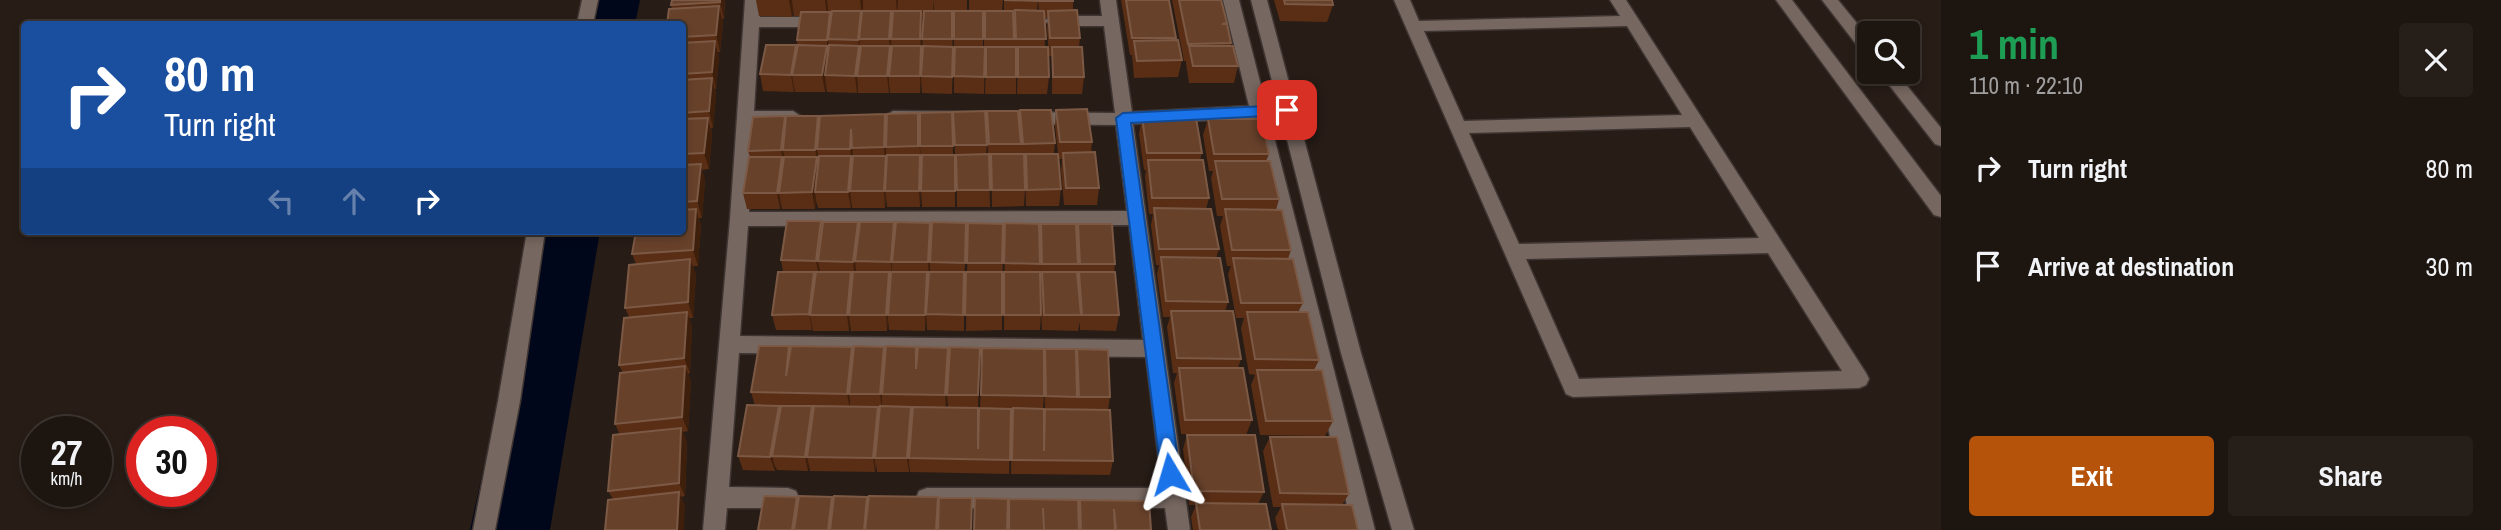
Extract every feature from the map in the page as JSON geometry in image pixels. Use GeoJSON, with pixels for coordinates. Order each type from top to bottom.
{"type":"FeatureCollection","features":[{"type":"Feature","properties":{"kind":"street"},"geometry":{"type":"LineString","coordinates":[[586,21],[590,0]]}},
{"type":"Feature","properties":{"kind":"street"},"geometry":{"type":"LineString","coordinates":[[714,530],[739,219],[753,0]]}},
{"type":"Feature","properties":{"kind":"street"},"geometry":{"type":"LineString","coordinates":[[1108,0],[1179,530]]}},
{"type":"Feature","properties":{"kind":"street"},"geometry":{"type":"LineString","coordinates":[[1231,0],[1364,530]]}},
{"type":"Feature","properties":{"kind":"street"},"geometry":{"type":"LineString","coordinates":[[1259,0],[1351,353],[1402,530]]}},
{"type":"Feature","properties":{"kind":"street"},"geometry":{"type":"LineString","coordinates":[[1402,0],[1573,388],[1859,379],[1618,0]]}},
{"type":"Feature","properties":{"kind":"street"},"geometry":{"type":"LineString","coordinates":[[1784,0],[1941,210]]}},
{"type":"Feature","properties":{"kind":"street"},"geometry":{"type":"LineString","coordinates":[[1830,0],[1857,34]]}},
{"type":"Feature","properties":{"kind":"street"},"geometry":{"type":"LineString","coordinates":[[1042,21],[1111,21]]}},
{"type":"Feature","properties":{"kind":"street"},"geometry":{"type":"LineString","coordinates":[[1413,26],[1632,21]]}},
{"type":"Feature","properties":{"kind":"street"},"geometry":{"type":"LineString","coordinates":[[750,22],[847,22]]}},
{"type":"Feature","properties":{"kind":"street"},"geometry":{"type":"LineString","coordinates":[[1897,84],[1941,140]]}},
{"type":"Feature","properties":{"kind":"street"},"geometry":{"type":"LineString","coordinates":[[880,117],[1123,118],[1287,110]]}},
{"type":"Feature","properties":{"kind":"street"},"geometry":{"type":"LineString","coordinates":[[745,117],[812,117]]}},
{"type":"Feature","properties":{"kind":"street"},"geometry":{"type":"LineString","coordinates":[[1458,127],[1696,121]]}},
{"type":"Feature","properties":{"kind":"street"},"geometry":{"type":"LineString","coordinates":[[739,219],[1137,218]]}},
{"type":"Feature","properties":{"kind":"street"},"geometry":{"type":"LineString","coordinates":[[484,530],[509,401],[535,235]]}},
{"type":"Feature","properties":{"kind":"street"},"geometry":{"type":"LineString","coordinates":[[1513,252],[1774,245]]}},
{"type":"Feature","properties":{"kind":"street"},"geometry":{"type":"LineString","coordinates":[[729,344],[1155,349]]}},
{"type":"Feature","properties":{"kind":"street"},"geometry":{"type":"LineString","coordinates":[[716,497],[813,498]]}},
{"type":"Feature","properties":{"kind":"street"},"geometry":{"type":"LineString","coordinates":[[910,498],[1174,498]]}},
{"type":"Feature","properties":{"kind":"green space"},"geometry":{"type":"Polygon","coordinates":[[[535,235],[567,235],[510,530],[484,530],[535,235]]]}},
{"type":"Feature","properties":{"kind":"building"},"geometry":{"type":"Polygon","coordinates":[[[672,0],[720,0],[720,2],[671,5],[672,0]]]}},
{"type":"Feature","properties":{"kind":"building"},"geometry":{"type":"Polygon","coordinates":[[[1073,0],[1073,1],[1040,1],[1073,0]]]}},
{"type":"Feature","properties":{"kind":"building"},"geometry":{"type":"Polygon","coordinates":[[[1126,0],[1169,0],[1176,38],[1132,38],[1126,0]]]}},
{"type":"Feature","properties":{"kind":"building"},"geometry":{"type":"Polygon","coordinates":[[[1179,0],[1221,0],[1227,23],[1222,24],[1227,24],[1231,43],[1188,44],[1179,0]]]}},
{"type":"Feature","properties":{"kind":"building"},"geometry":{"type":"Polygon","coordinates":[[[1284,0],[1332,0],[1333,5],[1285,4],[1284,0]]]}},
{"type":"Feature","properties":{"kind":"building"},"geometry":{"type":"Polygon","coordinates":[[[719,6],[716,35],[686,37],[686,21],[667,21],[669,9],[719,6]]]}},
{"type":"Feature","properties":{"kind":"building"},"geometry":{"type":"Polygon","coordinates":[[[1015,10],[1044,11],[1046,39],[1016,39],[1015,10]]]}},
{"type":"Feature","properties":{"kind":"building"},"geometry":{"type":"Polygon","coordinates":[[[1077,10],[1080,38],[1050,38],[1048,11],[1077,10]]]}},
{"type":"Feature","properties":{"kind":"building"},"geometry":{"type":"Polygon","coordinates":[[[832,11],[861,11],[858,40],[828,39],[832,11]]]}},
{"type":"Feature","properties":{"kind":"building"},"geometry":{"type":"Polygon","coordinates":[[[862,11],[891,11],[889,39],[859,39],[862,11]]]}},
{"type":"Feature","properties":{"kind":"building"},"geometry":{"type":"Polygon","coordinates":[[[893,11],[921,11],[920,39],[891,39],[893,11]]]}},
{"type":"Feature","properties":{"kind":"building"},"geometry":{"type":"Polygon","coordinates":[[[924,11],[952,11],[952,39],[922,39],[924,11]]]}},
{"type":"Feature","properties":{"kind":"building"},"geometry":{"type":"Polygon","coordinates":[[[954,11],[983,11],[983,39],[954,39],[954,11]]]}},
{"type":"Feature","properties":{"kind":"building"},"geometry":{"type":"Polygon","coordinates":[[[985,11],[1013,11],[1014,39],[985,39],[985,11]]]}},
{"type":"Feature","properties":{"kind":"building"},"geometry":{"type":"Polygon","coordinates":[[[801,12],[830,12],[827,40],[797,40],[801,12]]]}},
{"type":"Feature","properties":{"kind":"building"},"geometry":{"type":"Polygon","coordinates":[[[1178,40],[1182,60],[1137,61],[1134,41],[1178,40]]]}},
{"type":"Feature","properties":{"kind":"building"},"geometry":{"type":"Polygon","coordinates":[[[715,41],[712,72],[686,74],[686,43],[715,41]]]}},
{"type":"Feature","properties":{"kind":"building"},"geometry":{"type":"Polygon","coordinates":[[[766,45],[796,45],[791,75],[760,74],[766,45]]]}},
{"type":"Feature","properties":{"kind":"building"},"geometry":{"type":"Polygon","coordinates":[[[798,45],[827,46],[822,75],[792,75],[798,45]]]}},
{"type":"Feature","properties":{"kind":"building"},"geometry":{"type":"Polygon","coordinates":[[[829,45],[859,46],[855,76],[825,75],[829,45]]]}},
{"type":"Feature","properties":{"kind":"building"},"geometry":{"type":"Polygon","coordinates":[[[861,46],[890,46],[887,76],[857,76],[861,46]]]}},
{"type":"Feature","properties":{"kind":"building"},"geometry":{"type":"Polygon","coordinates":[[[892,46],[921,46],[920,76],[889,76],[892,46]]]}},
{"type":"Feature","properties":{"kind":"building"},"geometry":{"type":"Polygon","coordinates":[[[923,46],[953,47],[952,77],[921,76],[923,46]]]}},
{"type":"Feature","properties":{"kind":"building"},"geometry":{"type":"Polygon","coordinates":[[[1189,46],[1233,46],[1238,66],[1193,66],[1189,46]]]}},
{"type":"Feature","properties":{"kind":"building"},"geometry":{"type":"Polygon","coordinates":[[[955,47],[985,47],[984,77],[954,76],[955,47]]]}},
{"type":"Feature","properties":{"kind":"building"},"geometry":{"type":"Polygon","coordinates":[[[986,47],[1016,47],[1016,77],[986,77],[986,47]]]}},
{"type":"Feature","properties":{"kind":"building"},"geometry":{"type":"Polygon","coordinates":[[[1018,47],[1048,47],[1049,77],[1018,77],[1018,47]]]}},
{"type":"Feature","properties":{"kind":"building"},"geometry":{"type":"Polygon","coordinates":[[[1052,47],[1082,47],[1084,77],[1053,77],[1052,47]]]}},
{"type":"Feature","properties":{"kind":"building"},"geometry":{"type":"Polygon","coordinates":[[[712,78],[709,111],[686,113],[686,80],[712,78]]]}},
{"type":"Feature","properties":{"kind":"building"},"geometry":{"type":"Polygon","coordinates":[[[1087,109],[1092,142],[1060,142],[1056,110],[1087,109]]]}},
{"type":"Feature","properties":{"kind":"building"},"geometry":{"type":"Polygon","coordinates":[[[1020,110],[1051,110],[1055,143],[1023,144],[1020,110]]]}},
{"type":"Feature","properties":{"kind":"building"},"geometry":{"type":"Polygon","coordinates":[[[985,111],[987,145],[955,145],[953,112],[985,111]]]}},
{"type":"Feature","properties":{"kind":"building"},"geometry":{"type":"Polygon","coordinates":[[[987,111],[1018,111],[1021,144],[989,144],[987,111]]]}},
{"type":"Feature","properties":{"kind":"building"},"geometry":{"type":"Polygon","coordinates":[[[952,112],[953,146],[920,146],[920,113],[952,112]]]}},
{"type":"Feature","properties":{"kind":"building"},"geometry":{"type":"Polygon","coordinates":[[[918,113],[918,146],[886,147],[887,114],[918,113]]]}},
{"type":"Feature","properties":{"kind":"building"},"geometry":{"type":"Polygon","coordinates":[[[885,114],[884,147],[852,148],[851,129],[850,149],[817,149],[820,116],[885,114]]]}},
{"type":"Feature","properties":{"kind":"building"},"geometry":{"type":"Polygon","coordinates":[[[785,116],[781,150],[748,151],[753,117],[785,116]]]}},
{"type":"Feature","properties":{"kind":"building"},"geometry":{"type":"Polygon","coordinates":[[[786,116],[818,116],[815,150],[783,150],[786,116]]]}},
{"type":"Feature","properties":{"kind":"building"},"geometry":{"type":"Polygon","coordinates":[[[1142,117],[1196,118],[1202,153],[1147,153],[1142,117]]]}},
{"type":"Feature","properties":{"kind":"building"},"geometry":{"type":"Polygon","coordinates":[[[708,118],[704,153],[686,154],[686,119],[708,118]]]}},
{"type":"Feature","properties":{"kind":"building"},"geometry":{"type":"Polygon","coordinates":[[[1208,119],[1261,119],[1269,154],[1214,154],[1208,119]]]}},
{"type":"Feature","properties":{"kind":"building"},"geometry":{"type":"Polygon","coordinates":[[[1095,152],[1099,188],[1066,188],[1063,153],[1095,152]]]}},
{"type":"Feature","properties":{"kind":"building"},"geometry":{"type":"Polygon","coordinates":[[[989,154],[990,190],[957,190],[956,155],[989,154]]]}},
{"type":"Feature","properties":{"kind":"building"},"geometry":{"type":"Polygon","coordinates":[[[991,154],[1024,154],[1025,190],[992,190],[991,154]]]}},
{"type":"Feature","properties":{"kind":"building"},"geometry":{"type":"Polygon","coordinates":[[[1026,154],[1058,154],[1061,189],[1027,190],[1026,154]]]}},
{"type":"Feature","properties":{"kind":"building"},"geometry":{"type":"Polygon","coordinates":[[[887,155],[920,155],[919,191],[885,191],[887,155]]]}},
{"type":"Feature","properties":{"kind":"building"},"geometry":{"type":"Polygon","coordinates":[[[922,155],[955,155],[955,191],[921,191],[922,155]]]}},
{"type":"Feature","properties":{"kind":"building"},"geometry":{"type":"Polygon","coordinates":[[[819,156],[851,156],[848,192],[815,192],[819,156]]]}},
{"type":"Feature","properties":{"kind":"building"},"geometry":{"type":"Polygon","coordinates":[[[853,156],[886,156],[884,191],[850,191],[853,156]]]}},
{"type":"Feature","properties":{"kind":"building"},"geometry":{"type":"Polygon","coordinates":[[[749,157],[782,157],[777,193],[743,193],[749,157]]]}},
{"type":"Feature","properties":{"kind":"building"},"geometry":{"type":"Polygon","coordinates":[[[784,157],[817,157],[812,192],[779,193],[784,157]]]}},
{"type":"Feature","properties":{"kind":"building"},"geometry":{"type":"Polygon","coordinates":[[[1148,160],[1203,160],[1209,198],[1152,198],[1148,160]]]}},
{"type":"Feature","properties":{"kind":"building"},"geometry":{"type":"Polygon","coordinates":[[[1215,161],[1270,161],[1279,199],[1222,199],[1215,161]]]}},
{"type":"Feature","properties":{"kind":"building"},"geometry":{"type":"Polygon","coordinates":[[[701,164],[697,201],[686,202],[686,165],[701,164]]]}},
{"type":"Feature","properties":{"kind":"building"},"geometry":{"type":"Polygon","coordinates":[[[1154,208],[1211,209],[1219,249],[1159,249],[1154,208]]]}},
{"type":"Feature","properties":{"kind":"building"},"geometry":{"type":"Polygon","coordinates":[[[696,209],[693,250],[632,254],[635,235],[686,235],[686,210],[696,209]]]}},
{"type":"Feature","properties":{"kind":"building"},"geometry":{"type":"Polygon","coordinates":[[[1225,209],[1282,210],[1291,250],[1232,250],[1225,209]]]}},
{"type":"Feature","properties":{"kind":"building"},"geometry":{"type":"Polygon","coordinates":[[[787,221],[821,221],[816,261],[781,260],[787,221]]]}},
{"type":"Feature","properties":{"kind":"building"},"geometry":{"type":"Polygon","coordinates":[[[823,222],[858,222],[853,262],[818,261],[823,222]]]}},
{"type":"Feature","properties":{"kind":"building"},"geometry":{"type":"Polygon","coordinates":[[[860,222],[894,222],[891,262],[855,261],[860,222]]]}},
{"type":"Feature","properties":{"kind":"building"},"geometry":{"type":"Polygon","coordinates":[[[896,222],[930,223],[928,262],[892,262],[896,222]]]}},
{"type":"Feature","properties":{"kind":"building"},"geometry":{"type":"Polygon","coordinates":[[[932,222],[966,223],[965,263],[930,262],[932,222]]]}},
{"type":"Feature","properties":{"kind":"building"},"geometry":{"type":"Polygon","coordinates":[[[968,223],[1003,224],[1002,263],[967,263],[968,223]]]}},
{"type":"Feature","properties":{"kind":"building"},"geometry":{"type":"Polygon","coordinates":[[[1005,223],[1039,224],[1040,264],[1004,263],[1005,223]]]}},
{"type":"Feature","properties":{"kind":"building"},"geometry":{"type":"Polygon","coordinates":[[[1041,224],[1076,224],[1078,264],[1042,264],[1041,224]]]}},
{"type":"Feature","properties":{"kind":"building"},"geometry":{"type":"Polygon","coordinates":[[[1078,224],[1112,224],[1115,264],[1080,264],[1078,224]]]}},
{"type":"Feature","properties":{"kind":"building"},"geometry":{"type":"Polygon","coordinates":[[[1161,257],[1220,258],[1228,302],[1166,301],[1161,257]]]}},
{"type":"Feature","properties":{"kind":"building"},"geometry":{"type":"Polygon","coordinates":[[[1233,258],[1293,259],[1303,303],[1241,303],[1233,258]]]}},
{"type":"Feature","properties":{"kind":"building"},"geometry":{"type":"Polygon","coordinates":[[[690,259],[688,302],[625,308],[629,265],[690,259]]]}},
{"type":"Feature","properties":{"kind":"building"},"geometry":{"type":"Polygon","coordinates":[[[778,272],[814,272],[809,314],[772,315],[778,272]]]}},
{"type":"Feature","properties":{"kind":"building"},"geometry":{"type":"Polygon","coordinates":[[[816,272],[851,272],[847,315],[810,315],[816,272]]]}},
{"type":"Feature","properties":{"kind":"building"},"geometry":{"type":"Polygon","coordinates":[[[853,272],[889,272],[886,315],[849,315],[853,272]]]}},
{"type":"Feature","properties":{"kind":"building"},"geometry":{"type":"Polygon","coordinates":[[[891,272],[927,272],[925,315],[888,315],[891,272]]]}},
{"type":"Feature","properties":{"kind":"building"},"geometry":{"type":"Polygon","coordinates":[[[929,272],[964,272],[963,315],[926,314],[929,272]]]}},
{"type":"Feature","properties":{"kind":"building"},"geometry":{"type":"Polygon","coordinates":[[[966,272],[1002,272],[1002,315],[965,315],[966,272]]]}},
{"type":"Feature","properties":{"kind":"building"},"geometry":{"type":"Polygon","coordinates":[[[1004,272],[1040,272],[1041,315],[1004,315],[1004,272]]]}},
{"type":"Feature","properties":{"kind":"building"},"geometry":{"type":"Polygon","coordinates":[[[1042,272],[1077,272],[1081,315],[1044,315],[1042,272]]]}},
{"type":"Feature","properties":{"kind":"building"},"geometry":{"type":"Polygon","coordinates":[[[1079,272],[1115,272],[1119,315],[1082,315],[1079,272]]]}},
{"type":"Feature","properties":{"kind":"building"},"geometry":{"type":"Polygon","coordinates":[[[1171,311],[1233,311],[1241,359],[1177,358],[1171,311]]]}},
{"type":"Feature","properties":{"kind":"building"},"geometry":{"type":"Polygon","coordinates":[[[687,312],[684,358],[619,365],[624,318],[687,312]]]}},
{"type":"Feature","properties":{"kind":"building"},"geometry":{"type":"Polygon","coordinates":[[[1247,312],[1308,312],[1319,360],[1255,359],[1247,312]]]}},
{"type":"Feature","properties":{"kind":"building"},"geometry":{"type":"Polygon","coordinates":[[[759,346],[789,346],[786,376],[791,346],[852,347],[847,394],[751,392],[759,346]]]}},
{"type":"Feature","properties":{"kind":"building"},"geometry":{"type":"Polygon","coordinates":[[[854,346],[884,347],[880,394],[849,394],[854,346]]]}},
{"type":"Feature","properties":{"kind":"building"},"geometry":{"type":"Polygon","coordinates":[[[886,346],[916,347],[916,369],[918,347],[948,348],[945,395],[882,394],[886,346]]]}},
{"type":"Feature","properties":{"kind":"building"},"geometry":{"type":"Polygon","coordinates":[[[950,347],[980,348],[978,395],[947,395],[950,347]]]}},
{"type":"Feature","properties":{"kind":"building"},"geometry":{"type":"Polygon","coordinates":[[[982,348],[1044,349],[1044,396],[981,395],[982,348]]]}},
{"type":"Feature","properties":{"kind":"building"},"geometry":{"type":"Polygon","coordinates":[[[1045,349],[1076,349],[1077,397],[1046,396],[1045,349]]]}},
{"type":"Feature","properties":{"kind":"building"},"geometry":{"type":"Polygon","coordinates":[[[1077,349],[1108,350],[1110,397],[1079,397],[1077,349]]]}},
{"type":"Feature","properties":{"kind":"building"},"geometry":{"type":"Polygon","coordinates":[[[685,366],[682,417],[615,424],[620,373],[685,366]]]}},
{"type":"Feature","properties":{"kind":"building"},"geometry":{"type":"Polygon","coordinates":[[[1179,368],[1243,368],[1252,420],[1185,420],[1179,368]]]}},
{"type":"Feature","properties":{"kind":"building"},"geometry":{"type":"Polygon","coordinates":[[[1257,370],[1322,370],[1333,421],[1266,421],[1257,370]]]}},
{"type":"Feature","properties":{"kind":"building"},"geometry":{"type":"Polygon","coordinates":[[[747,405],[779,406],[770,457],[738,456],[747,405]]]}},
{"type":"Feature","properties":{"kind":"building"},"geometry":{"type":"Polygon","coordinates":[[[781,406],[812,406],[805,457],[772,456],[781,406]]]}},
{"type":"Feature","properties":{"kind":"building"},"geometry":{"type":"Polygon","coordinates":[[[814,406],[878,407],[873,458],[807,457],[814,406]]]}},
{"type":"Feature","properties":{"kind":"building"},"geometry":{"type":"Polygon","coordinates":[[[880,406],[911,407],[907,458],[875,458],[880,406]]]}},
{"type":"Feature","properties":{"kind":"building"},"geometry":{"type":"Polygon","coordinates":[[[913,407],[978,408],[978,449],[979,408],[1011,409],[1010,460],[909,458],[913,407]]]}},
{"type":"Feature","properties":{"kind":"building"},"geometry":{"type":"Polygon","coordinates":[[[1013,408],[1044,409],[1044,451],[1045,409],[1110,410],[1113,461],[1012,460],[1013,408]]]}},
{"type":"Feature","properties":{"kind":"building"},"geometry":{"type":"Polygon","coordinates":[[[681,428],[679,483],[608,491],[613,435],[681,428]]]}},
{"type":"Feature","properties":{"kind":"building"},"geometry":{"type":"Polygon","coordinates":[[[1187,435],[1255,435],[1264,492],[1194,491],[1187,435]]]}},
{"type":"Feature","properties":{"kind":"building"},"geometry":{"type":"Polygon","coordinates":[[[1270,437],[1337,437],[1349,494],[1280,493],[1270,437]]]}},
{"type":"Feature","properties":{"kind":"building"},"geometry":{"type":"Polygon","coordinates":[[[679,492],[677,530],[605,530],[608,500],[679,492]]]}},
{"type":"Feature","properties":{"kind":"building"},"geometry":{"type":"Polygon","coordinates":[[[764,496],[797,497],[792,530],[758,530],[764,496]]]}},
{"type":"Feature","properties":{"kind":"building"},"geometry":{"type":"Polygon","coordinates":[[[799,496],[832,497],[828,530],[794,530],[799,496]]]}},
{"type":"Feature","properties":{"kind":"building"},"geometry":{"type":"Polygon","coordinates":[[[834,496],[867,497],[864,530],[830,530],[834,496]]]}},
{"type":"Feature","properties":{"kind":"building"},"geometry":{"type":"Polygon","coordinates":[[[869,496],[938,497],[936,530],[865,530],[869,496]]]}},
{"type":"Feature","properties":{"kind":"building"},"geometry":{"type":"Polygon","coordinates":[[[939,498],[972,498],[971,530],[938,530],[939,498]]]}},
{"type":"Feature","properties":{"kind":"building"},"geometry":{"type":"Polygon","coordinates":[[[975,498],[1008,499],[1007,530],[974,530],[975,498]]]}},
{"type":"Feature","properties":{"kind":"building"},"geometry":{"type":"Polygon","coordinates":[[[1009,499],[1078,500],[1079,530],[1009,530],[1009,499]]]}},
{"type":"Feature","properties":{"kind":"building"},"geometry":{"type":"Polygon","coordinates":[[[1080,500],[1149,501],[1151,530],[1116,530],[1114,509],[1115,530],[1081,530],[1080,500]]]}},
{"type":"Feature","properties":{"kind":"building"},"geometry":{"type":"Polygon","coordinates":[[[1196,503],[1266,504],[1271,530],[1200,530],[1196,503]]]}},
{"type":"Feature","properties":{"kind":"building"},"geometry":{"type":"Polygon","coordinates":[[[1282,504],[1352,505],[1358,530],[1287,530],[1282,504]]]}},
{"type":"Feature","properties":{"kind":"waterway"},"geometry":{"type":"LineString","coordinates":[[609,21],[613,0]]}},
{"type":"Feature","properties":{"kind":"waterway"},"geometry":{"type":"LineString","coordinates":[[510,530],[567,235]]}},
{"type":"Feature","properties":{"kind":"route"},"geometry":{"type":"LineString","coordinates":[[1170,474],[1123,118],[1287,110]]}}]}
